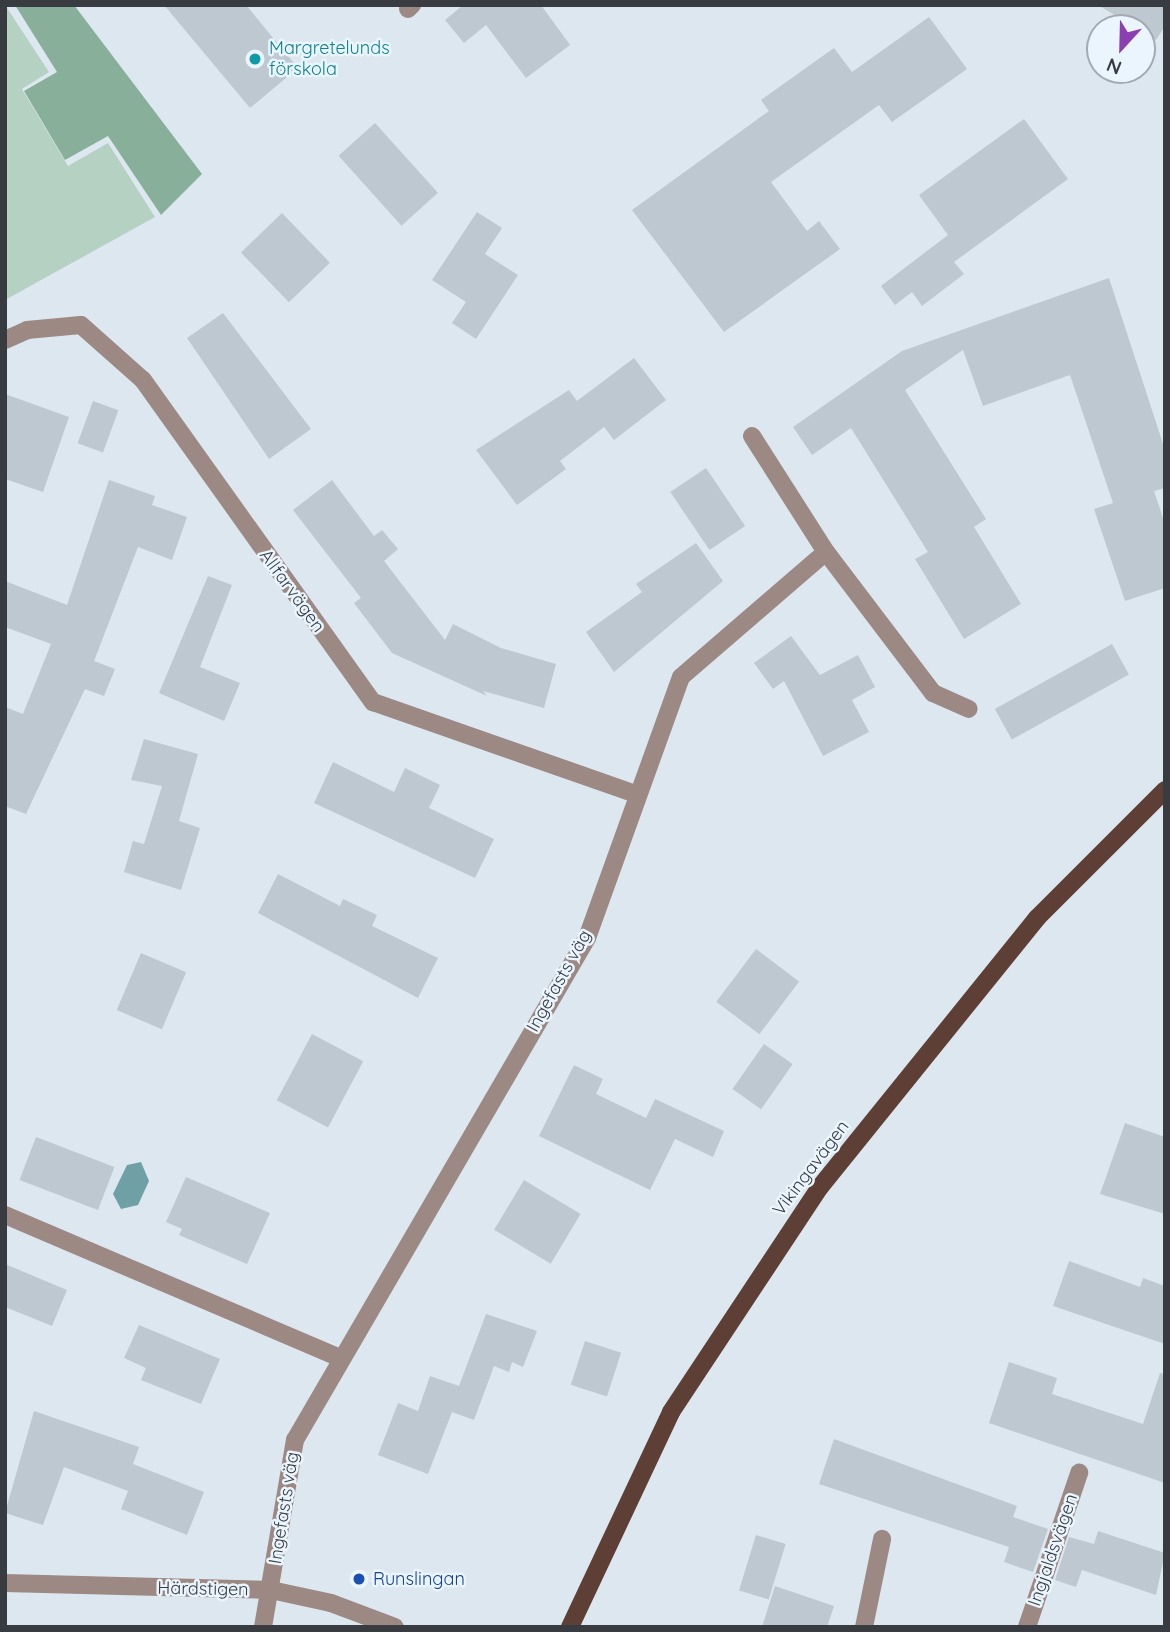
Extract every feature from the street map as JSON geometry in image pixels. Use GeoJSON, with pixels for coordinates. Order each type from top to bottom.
{"type":"FeatureCollection","features":[{"type":"Feature","properties":{"kind":"main road","name":"Vikingavägen"},"geometry":{"type":"LineString","coordinates":[[570,1627],[671,1412],[820,1187],[1037,918],[1165,790]]}},
{"type":"Feature","properties":{"kind":"street","name":"Allfarvägen"},"geometry":{"type":"LineString","coordinates":[[5,340],[27,330],[81,325],[143,380],[373,702],[638,795]]}},
{"type":"Feature","properties":{"kind":"street"},"geometry":{"type":"LineString","coordinates":[[752,436],[826,552],[933,693],[969,709]]}},
{"type":"Feature","properties":{"kind":"street","name":"Ingefasts väg"},"geometry":{"type":"LineString","coordinates":[[263,1627],[295,1440],[587,938],[681,677],[826,552]]}},
{"type":"Feature","properties":{"kind":"street"},"geometry":{"type":"LineString","coordinates":[[5,1215],[341,1359]]}},
{"type":"Feature","properties":{"kind":"street","name":"Ingjaldsvägen"},"geometry":{"type":"LineString","coordinates":[[1027,1627],[1079,1473]]}},
{"type":"Feature","properties":{"kind":"street"},"geometry":{"type":"LineString","coordinates":[[864,1627],[882,1539]]}},
{"type":"Feature","properties":{"kind":"street","name":"Härdstigen"},"geometry":{"type":"LineString","coordinates":[[5,1583],[271,1590],[331,1602],[395,1627]]}},
{"type":"Feature","properties":{"kind":"green space"},"geometry":{"type":"Polygon","coordinates":[[[5,5],[49,72],[22,89],[68,166],[108,143],[155,217],[5,300],[5,5]]]}},
{"type":"Feature","properties":{"kind":"green space"},"geometry":{"type":"Polygon","coordinates":[[[15,5],[74,5],[202,174],[161,215],[108,136],[65,160],[24,91],[57,72],[15,5]]]}},
{"type":"Feature","properties":{"kind":"water"},"geometry":{"type":"Polygon","coordinates":[[[141,1162],[149,1181],[138,1205],[121,1209],[113,1194],[127,1165],[141,1162]]]}},
{"type":"Feature","properties":{"kind":"building","name":"Margretelunds förskola"},"geometry":{"type":"Polygon","coordinates":[[[164,5],[246,5],[298,68],[250,108],[164,5]]]}},
{"type":"Feature","properties":{"kind":"building"},"geometry":{"type":"Polygon","coordinates":[[[463,5],[541,5],[570,45],[526,78],[486,25],[464,43],[445,20],[463,5]]]}},
{"type":"Feature","properties":{"kind":"building"},"geometry":{"type":"Polygon","coordinates":[[[1098,5],[1165,5],[1165,26],[1156,40],[1156,14],[1113,14],[1098,5]]]}},
{"type":"Feature","properties":{"kind":"building"},"geometry":{"type":"Polygon","coordinates":[[[929,17],[967,69],[892,122],[879,105],[771,182],[807,231],[819,221],[840,249],[724,332],[632,210],[769,111],[761,100],[834,48],[852,72],[929,17]]]}},
{"type":"Feature","properties":{"kind":"building"},"geometry":{"type":"Polygon","coordinates":[[[1024,119],[1068,179],[954,262],[964,274],[922,306],[912,292],[895,305],[881,286],[948,235],[919,195],[1024,119]]]}},
{"type":"Feature","properties":{"kind":"building"},"geometry":{"type":"Polygon","coordinates":[[[375,123],[438,193],[401,226],[339,156],[375,123]]]}},
{"type":"Feature","properties":{"kind":"building"},"geometry":{"type":"Polygon","coordinates":[[[477,212],[502,228],[485,254],[518,275],[476,339],[452,323],[466,302],[432,280],[477,212]]]}},
{"type":"Feature","properties":{"kind":"building"},"geometry":{"type":"Polygon","coordinates":[[[282,213],[330,263],[289,302],[241,253],[282,213]]]}},
{"type":"Feature","properties":{"kind":"building"},"geometry":{"type":"Polygon","coordinates":[[[1109,278],[1165,450],[1165,488],[1154,491],[1165,524],[1165,588],[1125,601],[1094,509],[1113,503],[1070,375],[983,406],[963,350],[905,390],[986,519],[974,527],[1021,604],[964,639],[915,559],[928,552],[851,428],[812,455],[793,427],[902,351],[1109,278]]]}},
{"type":"Feature","properties":{"kind":"building"},"geometry":{"type":"Polygon","coordinates":[[[223,313],[311,429],[269,459],[187,338],[223,313]]]}},
{"type":"Feature","properties":{"kind":"building"},"geometry":{"type":"Polygon","coordinates":[[[634,358],[666,400],[614,440],[604,427],[560,461],[566,469],[517,505],[476,450],[569,390],[577,401],[634,358]]]}},
{"type":"Feature","properties":{"kind":"building"},"geometry":{"type":"Polygon","coordinates":[[[5,394],[69,417],[43,492],[5,479],[5,394]]]}},
{"type":"Feature","properties":{"kind":"building"},"geometry":{"type":"Polygon","coordinates":[[[93,401],[118,410],[103,453],[78,443],[93,401]]]}},
{"type":"Feature","properties":{"kind":"building"},"geometry":{"type":"Polygon","coordinates":[[[706,468],[745,526],[709,550],[670,492],[706,468]]]}},
{"type":"Feature","properties":{"kind":"building"},"geometry":{"type":"Polygon","coordinates":[[[109,480],[155,496],[152,505],[187,517],[172,560],[138,547],[94,661],[115,669],[104,696],[85,689],[26,814],[5,806],[5,707],[23,714],[51,644],[5,627],[5,581],[67,605],[109,480]]]}},
{"type":"Feature","properties":{"kind":"building"},"geometry":{"type":"Polygon","coordinates":[[[332,480],[374,536],[382,530],[398,549],[384,561],[445,640],[453,624],[501,648],[556,664],[544,708],[483,691],[487,696],[392,653],[354,603],[361,598],[293,510],[332,480]]]}},
{"type":"Feature","properties":{"kind":"building"},"geometry":{"type":"Polygon","coordinates":[[[696,543],[723,581],[614,672],[586,632],[642,592],[636,584],[696,543]]]}},
{"type":"Feature","properties":{"kind":"building"},"geometry":{"type":"Polygon","coordinates":[[[208,576],[232,585],[200,667],[240,683],[224,721],[159,693],[208,576]]]}},
{"type":"Feature","properties":{"kind":"building"},"geometry":{"type":"Polygon","coordinates":[[[791,636],[820,675],[858,655],[875,687],[852,700],[869,732],[823,756],[784,681],[773,689],[754,663],[791,636]]]}},
{"type":"Feature","properties":{"kind":"building"},"geometry":{"type":"Polygon","coordinates":[[[1112,644],[1129,675],[1012,740],[995,709],[1112,644]]]}},
{"type":"Feature","properties":{"kind":"building"},"geometry":{"type":"Polygon","coordinates":[[[144,739],[198,754],[179,821],[200,828],[181,890],[124,872],[133,841],[144,844],[162,786],[131,780],[144,739]]]}},
{"type":"Feature","properties":{"kind":"building"},"geometry":{"type":"Polygon","coordinates":[[[333,762],[394,792],[405,768],[440,785],[429,808],[494,839],[475,878],[314,803],[333,762]]]}},
{"type":"Feature","properties":{"kind":"building"},"geometry":{"type":"Polygon","coordinates":[[[278,874],[340,906],[343,899],[377,915],[372,926],[438,958],[418,998],[258,913],[278,874]]]}},
{"type":"Feature","properties":{"kind":"building"},"geometry":{"type":"Polygon","coordinates":[[[756,949],[799,981],[759,1034],[716,1002],[756,949]]]}},
{"type":"Feature","properties":{"kind":"building"},"geometry":{"type":"Polygon","coordinates":[[[141,953],[186,972],[162,1029],[117,1010],[141,953]]]}},
{"type":"Feature","properties":{"kind":"building"},"geometry":{"type":"Polygon","coordinates":[[[312,1034],[363,1061],[328,1127],[277,1100],[312,1034]]]}},
{"type":"Feature","properties":{"kind":"building"},"geometry":{"type":"Polygon","coordinates":[[[764,1044],[793,1064],[761,1109],[732,1089],[764,1044]]]}},
{"type":"Feature","properties":{"kind":"building"},"geometry":{"type":"Polygon","coordinates":[[[574,1065],[603,1079],[596,1094],[646,1118],[655,1099],[724,1131],[713,1157],[675,1139],[650,1190],[539,1136],[574,1065]]]}},
{"type":"Feature","properties":{"kind":"building"},"geometry":{"type":"Polygon","coordinates":[[[1125,1123],[1165,1137],[1165,1214],[1100,1194],[1125,1123]]]}},
{"type":"Feature","properties":{"kind":"building"},"geometry":{"type":"Polygon","coordinates":[[[36,1137],[114,1167],[98,1210],[20,1180],[36,1137]]]}},
{"type":"Feature","properties":{"kind":"building"},"geometry":{"type":"Polygon","coordinates":[[[186,1177],[270,1213],[247,1264],[179,1235],[182,1229],[166,1222],[186,1177]]]}},
{"type":"Feature","properties":{"kind":"building"},"geometry":{"type":"Polygon","coordinates":[[[524,1180],[581,1214],[551,1264],[494,1230],[524,1180]]]}},
{"type":"Feature","properties":{"kind":"building"},"geometry":{"type":"Polygon","coordinates":[[[1069,1261],[1140,1287],[1143,1278],[1165,1286],[1165,1344],[1053,1306],[1069,1261]]]}},
{"type":"Feature","properties":{"kind":"building"},"geometry":{"type":"Polygon","coordinates":[[[5,1264],[67,1290],[52,1326],[5,1307],[5,1264]]]}},
{"type":"Feature","properties":{"kind":"building"},"geometry":{"type":"Polygon","coordinates":[[[486,1314],[537,1331],[523,1367],[512,1362],[509,1372],[494,1366],[474,1420],[452,1412],[428,1474],[378,1455],[398,1403],[418,1411],[430,1376],[459,1386],[486,1314]]]}},
{"type":"Feature","properties":{"kind":"building"},"geometry":{"type":"Polygon","coordinates":[[[139,1325],[220,1359],[201,1404],[141,1380],[146,1368],[124,1358],[139,1325]]]}},
{"type":"Feature","properties":{"kind":"building"},"geometry":{"type":"Polygon","coordinates":[[[585,1341],[621,1353],[607,1396],[571,1385],[585,1341]]]}},
{"type":"Feature","properties":{"kind":"building"},"geometry":{"type":"Polygon","coordinates":[[[1009,1362],[1057,1378],[1052,1394],[1143,1424],[1160,1373],[1165,1374],[1165,1483],[989,1423],[1009,1362]]]}},
{"type":"Feature","properties":{"kind":"building"},"geometry":{"type":"Polygon","coordinates":[[[34,1411],[139,1447],[133,1464],[204,1492],[187,1535],[121,1509],[128,1491],[64,1467],[43,1525],[5,1513],[34,1411]]]}},
{"type":"Feature","properties":{"kind":"building"},"geometry":{"type":"Polygon","coordinates":[[[834,1439],[1017,1506],[1013,1517],[1048,1529],[1033,1572],[1004,1562],[1009,1547],[819,1484],[834,1439]]]}},
{"type":"Feature","properties":{"kind":"building"},"geometry":{"type":"Polygon","coordinates":[[[1098,1531],[1165,1553],[1156,1595],[1082,1570],[1076,1587],[1055,1580],[1069,1537],[1094,1544],[1098,1531]]]}},
{"type":"Feature","properties":{"kind":"building"},"geometry":{"type":"Polygon","coordinates":[[[756,1535],[786,1544],[769,1600],[739,1590],[756,1535]]]}},
{"type":"Feature","properties":{"kind":"building"},"geometry":{"type":"Polygon","coordinates":[[[775,1586],[834,1606],[827,1627],[762,1627],[775,1586]]]}},
{"type":"Feature","properties":{"kind":"place","name":"Margretelunds förskola"},"geometry":{"type":"Point","coordinates":[255,59]}},
{"type":"Feature","properties":{"kind":"place","name":"Runslingan"},"geometry":{"type":"Point","coordinates":[359,1579]}}]}
